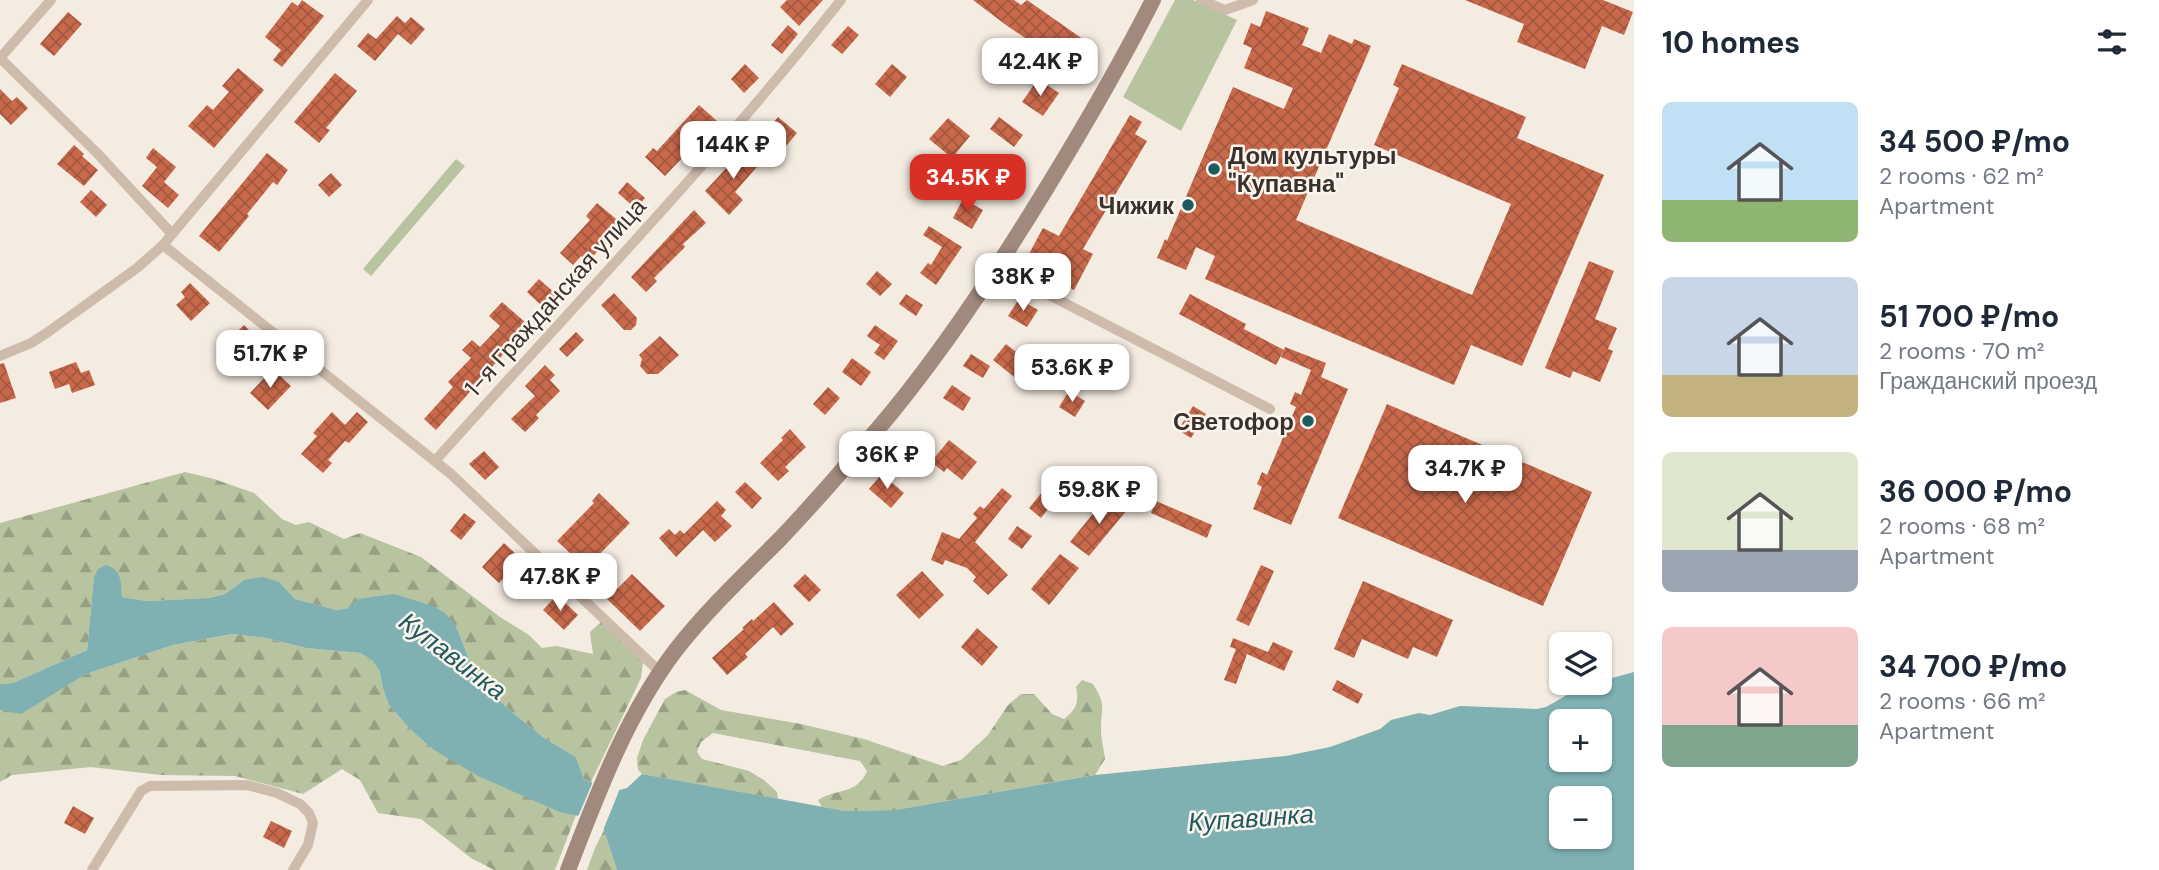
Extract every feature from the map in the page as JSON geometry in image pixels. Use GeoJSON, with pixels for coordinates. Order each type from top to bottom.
{"type":"FeatureCollection","features":[{"type":"Feature","properties":{"kind":"main road"},"geometry":{"type":"LineString","coordinates":[[568,870],[609,768],[660,672],[692,630],[835,479],[894,410],[966,313],[997,268],[1100,100],[1153,0]]}},
{"type":"Feature","properties":{"kind":"street"},"geometry":{"type":"LineString","coordinates":[[51,0],[0,58],[98,154],[172,234]]}},
{"type":"Feature","properties":{"kind":"street"},"geometry":{"type":"LineString","coordinates":[[0,356],[31,344],[137,268],[163,245],[368,0]]}},
{"type":"Feature","properties":{"kind":"street","name":"1-я Гражданская улица"},"geometry":{"type":"LineString","coordinates":[[435,461],[739,125],[841,0]]}},
{"type":"Feature","properties":{"kind":"street"},"geometry":{"type":"LineString","coordinates":[[1201,0],[1225,10],[1253,0]]}},
{"type":"Feature","properties":{"kind":"street"},"geometry":{"type":"LineString","coordinates":[[163,245],[435,461],[660,672]]}},
{"type":"Feature","properties":{"kind":"street"},"geometry":{"type":"LineString","coordinates":[[997,268],[1270,409]]}},
{"type":"Feature","properties":{"kind":"street"},"geometry":{"type":"LineString","coordinates":[[92,870],[141,791],[150,786],[162,785],[247,785],[277,793],[300,804],[313,822],[308,845],[293,870]]}},
{"type":"Feature","properties":{"kind":"green space"},"geometry":{"type":"Polygon","coordinates":[[[1175,0],[1193,0],[1237,20],[1181,131],[1123,97],[1175,0]]]}},
{"type":"Feature","properties":{"kind":"green space"},"geometry":{"type":"Polygon","coordinates":[[[456,159],[465,166],[371,276],[363,269],[456,159]]]}},
{"type":"Feature","properties":{"kind":"green space"},"geometry":{"type":"Polygon","coordinates":[[[185,472],[254,493],[282,519],[296,525],[309,522],[344,539],[360,533],[421,557],[500,617],[529,635],[542,648],[556,646],[593,654],[590,632],[601,622],[643,661],[641,678],[591,782],[584,779],[576,757],[544,738],[507,708],[476,677],[456,626],[348,608],[337,610],[295,599],[279,582],[244,580],[225,594],[209,598],[147,601],[122,597],[94,577],[87,650],[13,683],[0,684],[0,523],[185,472]]]}},
{"type":"Feature","properties":{"kind":"green space"},"geometry":{"type":"Polygon","coordinates":[[[232,634],[266,638],[306,648],[360,653],[372,660],[380,672],[389,705],[431,748],[562,813],[576,815],[555,870],[494,870],[471,858],[421,819],[378,813],[360,780],[342,769],[303,794],[235,776],[161,775],[91,767],[12,775],[0,782],[0,710],[21,713],[86,674],[173,645],[232,634]]]}},
{"type":"Feature","properties":{"kind":"green space"},"geometry":{"type":"Polygon","coordinates":[[[1082,680],[1093,684],[1102,702],[1101,733],[1105,759],[1095,775],[895,810],[845,811],[822,807],[818,800],[858,784],[867,771],[860,761],[713,733],[701,742],[697,752],[702,759],[749,771],[777,792],[778,799],[642,774],[638,770],[637,758],[643,740],[665,699],[685,690],[721,710],[801,724],[864,739],[943,766],[961,760],[988,735],[1008,705],[1021,694],[1034,694],[1052,714],[1064,719],[1076,705],[1076,687],[1082,680]]]}},
{"type":"Feature","properties":{"kind":"green space"},"geometry":{"type":"Polygon","coordinates":[[[604,830],[617,870],[587,870],[595,848],[604,830]]]}},
{"type":"Feature","properties":{"kind":"water","name":"Купавинка"},"geometry":{"type":"Polygon","coordinates":[[[106,565],[111,567],[120,577],[122,597],[147,601],[209,598],[225,594],[244,580],[263,577],[279,582],[295,599],[337,610],[348,608],[358,599],[394,594],[433,606],[445,613],[456,626],[476,677],[507,708],[544,738],[576,757],[584,779],[612,792],[627,788],[642,774],[845,811],[895,810],[1095,775],[1286,756],[1330,747],[1380,729],[1391,720],[1419,713],[1430,715],[1460,706],[1537,709],[1567,695],[1612,695],[1612,678],[1634,672],[1634,870],[617,870],[602,824],[597,819],[562,813],[478,776],[431,748],[389,705],[380,672],[372,660],[360,653],[306,648],[266,638],[232,634],[173,645],[86,674],[21,714],[0,710],[0,684],[13,683],[87,650],[94,577],[98,569],[106,565]]]}},
{"type":"Feature","properties":{"kind":"pier"},"geometry":{"type":"Polygon","coordinates":[[[594,779],[612,788],[621,786],[602,833],[596,823],[577,819],[594,779]]]}},
{"type":"Feature","properties":{"kind":"building"},"geometry":{"type":"Polygon","coordinates":[[[302,0],[324,16],[282,67],[273,60],[281,50],[265,37],[292,2],[298,6],[302,0]]]}},
{"type":"Feature","properties":{"kind":"building"},"geometry":{"type":"Polygon","coordinates":[[[787,0],[823,0],[799,26],[780,7],[787,0]]]}},
{"type":"Feature","properties":{"kind":"building"},"geometry":{"type":"Polygon","coordinates":[[[973,0],[1014,0],[1021,5],[1027,0],[1087,42],[1069,68],[973,0]]]}},
{"type":"Feature","properties":{"kind":"building"},"geometry":{"type":"Polygon","coordinates":[[[1465,0],[1603,0],[1633,12],[1624,35],[1602,26],[1585,69],[1517,42],[1524,24],[1465,0]]]}},
{"type":"Feature","properties":{"kind":"building"},"geometry":{"type":"Polygon","coordinates":[[[1266,11],[1309,28],[1302,45],[1321,53],[1329,34],[1352,44],[1354,39],[1371,46],[1296,220],[1472,295],[1511,204],[1374,145],[1399,88],[1393,85],[1402,64],[1526,117],[1517,138],[1604,175],[1522,366],[1471,345],[1454,385],[1205,279],[1215,256],[1196,247],[1186,270],[1157,258],[1165,239],[1167,241],[1233,87],[1284,109],[1293,88],[1244,68],[1252,48],[1243,44],[1251,23],[1260,27],[1266,11]]]}},
{"type":"Feature","properties":{"kind":"building"},"geometry":{"type":"Polygon","coordinates":[[[68,12],[82,24],[54,56],[40,44],[68,12]]]}},
{"type":"Feature","properties":{"kind":"building"},"geometry":{"type":"Polygon","coordinates":[[[397,16],[405,23],[411,17],[425,29],[411,45],[398,34],[375,61],[357,46],[368,33],[376,39],[397,16]]]}},
{"type":"Feature","properties":{"kind":"building"},"geometry":{"type":"Polygon","coordinates":[[[788,25],[798,34],[782,54],[771,45],[788,25]]]}},
{"type":"Feature","properties":{"kind":"building"},"geometry":{"type":"Polygon","coordinates":[[[848,26],[859,35],[842,54],[831,45],[848,26]]]}},
{"type":"Feature","properties":{"kind":"building"},"geometry":{"type":"Polygon","coordinates":[[[745,64],[759,78],[744,93],[731,79],[745,64]]]}},
{"type":"Feature","properties":{"kind":"building"},"geometry":{"type":"Polygon","coordinates":[[[892,64],[907,77],[890,97],[875,84],[892,64]]]}},
{"type":"Feature","properties":{"kind":"building"},"geometry":{"type":"Polygon","coordinates":[[[238,68],[264,90],[214,148],[188,126],[207,105],[213,110],[229,92],[222,86],[238,68]]]}},
{"type":"Feature","properties":{"kind":"building"},"geometry":{"type":"Polygon","coordinates":[[[335,73],[357,91],[326,128],[330,130],[319,143],[294,122],[335,73]]]}},
{"type":"Feature","properties":{"kind":"building"},"geometry":{"type":"Polygon","coordinates":[[[1038,79],[1059,93],[1043,116],[1022,102],[1038,79]]]}},
{"type":"Feature","properties":{"kind":"building"},"geometry":{"type":"Polygon","coordinates":[[[0,89],[12,101],[17,97],[28,108],[11,125],[0,114],[0,89]]]}},
{"type":"Feature","properties":{"kind":"building"},"geometry":{"type":"Polygon","coordinates":[[[699,105],[717,121],[665,176],[645,157],[653,148],[657,151],[699,105]]]}},
{"type":"Feature","properties":{"kind":"building"},"geometry":{"type":"Polygon","coordinates":[[[1130,115],[1142,122],[1135,134],[1147,141],[1083,249],[1093,254],[1074,290],[1024,263],[1043,228],[1059,236],[1130,115]]]}},
{"type":"Feature","properties":{"kind":"building"},"geometry":{"type":"Polygon","coordinates":[[[778,117],[797,133],[782,151],[763,135],[778,117]]]}},
{"type":"Feature","properties":{"kind":"building"},"geometry":{"type":"Polygon","coordinates":[[[999,117],[1023,135],[1014,147],[990,129],[999,117]]]}},
{"type":"Feature","properties":{"kind":"building"},"geometry":{"type":"Polygon","coordinates":[[[948,118],[970,136],[952,158],[929,139],[948,118]]]}},
{"type":"Feature","properties":{"kind":"building"},"geometry":{"type":"Polygon","coordinates":[[[74,145],[98,170],[84,186],[57,164],[74,145]]]}},
{"type":"Feature","properties":{"kind":"building"},"geometry":{"type":"Polygon","coordinates":[[[746,147],[762,161],[735,192],[743,200],[729,215],[705,191],[746,147]]]}},
{"type":"Feature","properties":{"kind":"building"},"geometry":{"type":"Polygon","coordinates":[[[153,148],[176,167],[164,182],[179,195],[168,208],[142,186],[157,167],[146,158],[153,148]]]}},
{"type":"Feature","properties":{"kind":"building"},"geometry":{"type":"Polygon","coordinates":[[[267,153],[288,170],[277,185],[273,182],[219,252],[199,236],[267,153]]]}},
{"type":"Feature","properties":{"kind":"building"},"geometry":{"type":"Polygon","coordinates":[[[331,173],[342,185],[329,197],[318,185],[331,173]]]}},
{"type":"Feature","properties":{"kind":"building"},"geometry":{"type":"Polygon","coordinates":[[[627,182],[645,198],[636,209],[618,193],[627,182]]]}},
{"type":"Feature","properties":{"kind":"building"},"geometry":{"type":"Polygon","coordinates":[[[91,190],[107,205],[96,217],[80,202],[91,190]]]}},
{"type":"Feature","properties":{"kind":"building"},"geometry":{"type":"Polygon","coordinates":[[[963,199],[983,210],[972,229],[953,218],[963,199]]]}},
{"type":"Feature","properties":{"kind":"building"},"geometry":{"type":"Polygon","coordinates":[[[597,203],[622,224],[588,262],[581,256],[573,265],[560,253],[590,220],[586,216],[597,203]]]}},
{"type":"Feature","properties":{"kind":"building"},"geometry":{"type":"Polygon","coordinates":[[[694,210],[706,223],[683,244],[685,247],[654,278],[657,281],[646,292],[631,277],[694,210]]]}},
{"type":"Feature","properties":{"kind":"building"},"geometry":{"type":"Polygon","coordinates":[[[929,226],[962,247],[936,285],[920,273],[928,263],[931,265],[942,247],[923,235],[929,226]]]}},
{"type":"Feature","properties":{"kind":"building"},"geometry":{"type":"Polygon","coordinates":[[[1589,261],[1614,271],[1595,319],[1617,328],[1608,349],[1613,351],[1600,382],[1573,371],[1570,378],[1545,368],[1589,261]]]}},
{"type":"Feature","properties":{"kind":"building"},"geometry":{"type":"Polygon","coordinates":[[[877,271],[892,284],[880,296],[866,284],[877,271]]]}},
{"type":"Feature","properties":{"kind":"building"},"geometry":{"type":"Polygon","coordinates":[[[539,279],[557,295],[545,309],[527,292],[539,279]]]}},
{"type":"Feature","properties":{"kind":"building"},"geometry":{"type":"Polygon","coordinates":[[[190,283],[210,303],[191,321],[176,305],[185,297],[181,292],[190,283]]]}},
{"type":"Feature","properties":{"kind":"building"},"geometry":{"type":"Polygon","coordinates":[[[614,293],[637,318],[636,325],[631,330],[624,330],[601,305],[614,293]]]}},
{"type":"Feature","properties":{"kind":"building"},"geometry":{"type":"Polygon","coordinates":[[[906,294],[923,305],[916,316],[899,304],[906,294]]]}},
{"type":"Feature","properties":{"kind":"building"},"geometry":{"type":"Polygon","coordinates":[[[1190,294],[1246,324],[1244,329],[1284,350],[1276,365],[1179,314],[1190,294]]]}},
{"type":"Feature","properties":{"kind":"building"},"geometry":{"type":"Polygon","coordinates":[[[1019,299],[1038,310],[1027,327],[1008,316],[1019,299]]]}},
{"type":"Feature","properties":{"kind":"building"},"geometry":{"type":"Polygon","coordinates":[[[502,302],[526,323],[506,344],[510,347],[436,430],[424,419],[453,387],[448,382],[471,358],[462,350],[472,340],[480,347],[500,326],[489,316],[502,302]]]}},
{"type":"Feature","properties":{"kind":"building"},"geometry":{"type":"Polygon","coordinates":[[[244,325],[260,341],[236,364],[221,347],[244,325]]]}},
{"type":"Feature","properties":{"kind":"building"},"geometry":{"type":"Polygon","coordinates":[[[875,325],[898,341],[884,360],[874,353],[880,345],[867,336],[875,325]]]}},
{"type":"Feature","properties":{"kind":"building"},"geometry":{"type":"Polygon","coordinates":[[[576,332],[584,340],[567,357],[559,349],[576,332]]]}},
{"type":"Feature","properties":{"kind":"building"},"geometry":{"type":"Polygon","coordinates":[[[660,336],[679,355],[658,374],[647,374],[640,366],[642,359],[639,355],[660,336]]]}},
{"type":"Feature","properties":{"kind":"building"},"geometry":{"type":"Polygon","coordinates":[[[1006,344],[1041,372],[1028,388],[993,360],[1006,344]]]}},
{"type":"Feature","properties":{"kind":"building"},"geometry":{"type":"Polygon","coordinates":[[[1285,347],[1326,363],[1321,377],[1348,389],[1291,525],[1253,509],[1262,487],[1257,484],[1262,472],[1267,475],[1296,407],[1290,404],[1295,392],[1301,395],[1311,370],[1281,357],[1285,347]]]}},
{"type":"Feature","properties":{"kind":"building"},"geometry":{"type":"Polygon","coordinates":[[[971,354],[990,366],[983,378],[963,366],[971,354]]]}},
{"type":"Feature","properties":{"kind":"building"},"geometry":{"type":"Polygon","coordinates":[[[852,358],[871,372],[861,386],[842,372],[852,358]]]}},
{"type":"Feature","properties":{"kind":"building"},"geometry":{"type":"Polygon","coordinates":[[[76,362],[81,373],[89,370],[95,385],[72,393],[69,384],[55,389],[49,372],[76,362]]]}},
{"type":"Feature","properties":{"kind":"building"},"geometry":{"type":"Polygon","coordinates":[[[4,363],[16,398],[0,403],[0,364],[4,363]]]}},
{"type":"Feature","properties":{"kind":"building"},"geometry":{"type":"Polygon","coordinates":[[[545,365],[555,375],[550,380],[560,391],[536,415],[539,418],[525,432],[511,419],[535,396],[525,386],[545,365]]]}},
{"type":"Feature","properties":{"kind":"building"},"geometry":{"type":"Polygon","coordinates":[[[277,373],[291,386],[268,410],[250,393],[268,374],[272,378],[277,373]]]}},
{"type":"Feature","properties":{"kind":"building"},"geometry":{"type":"Polygon","coordinates":[[[952,385],[971,398],[963,411],[943,398],[952,385]]]}},
{"type":"Feature","properties":{"kind":"building"},"geometry":{"type":"Polygon","coordinates":[[[828,387],[840,398],[825,415],[813,404],[828,387]]]}},
{"type":"Feature","properties":{"kind":"building"},"geometry":{"type":"Polygon","coordinates":[[[1069,391],[1085,401],[1075,417],[1059,407],[1069,391]]]}},
{"type":"Feature","properties":{"kind":"building"},"geometry":{"type":"Polygon","coordinates":[[[1387,404],[1592,492],[1543,606],[1338,518],[1387,404]]]}},
{"type":"Feature","properties":{"kind":"building"},"geometry":{"type":"Polygon","coordinates":[[[1193,406],[1206,414],[1191,438],[1178,430],[1193,406]]]}},
{"type":"Feature","properties":{"kind":"building"},"geometry":{"type":"Polygon","coordinates":[[[332,412],[345,425],[357,412],[368,422],[349,443],[345,441],[328,460],[332,463],[323,473],[301,454],[317,436],[313,433],[332,412]]]}},
{"type":"Feature","properties":{"kind":"building"},"geometry":{"type":"Polygon","coordinates":[[[790,429],[806,447],[785,467],[789,471],[778,481],[760,463],[790,429]]]}},
{"type":"Feature","properties":{"kind":"building"},"geometry":{"type":"Polygon","coordinates":[[[949,440],[977,462],[962,480],[947,468],[944,472],[931,462],[949,440]]]}},
{"type":"Feature","properties":{"kind":"building"},"geometry":{"type":"Polygon","coordinates":[[[484,451],[499,467],[485,480],[469,464],[484,451]]]}},
{"type":"Feature","properties":{"kind":"building"},"geometry":{"type":"Polygon","coordinates":[[[882,474],[904,493],[891,508],[869,489],[882,474]]]}},
{"type":"Feature","properties":{"kind":"building"},"geometry":{"type":"Polygon","coordinates":[[[745,482],[762,498],[752,509],[735,492],[745,482]]]}},
{"type":"Feature","properties":{"kind":"building"},"geometry":{"type":"Polygon","coordinates":[[[1048,485],[1060,494],[1041,518],[1029,508],[1048,485]]]}},
{"type":"Feature","properties":{"kind":"building"},"geometry":{"type":"Polygon","coordinates":[[[1002,488],[1012,496],[975,542],[1008,575],[988,595],[973,581],[976,577],[967,568],[945,560],[943,565],[931,560],[942,532],[959,539],[977,518],[973,514],[980,506],[984,509],[1002,488]]]}},
{"type":"Feature","properties":{"kind":"building"},"geometry":{"type":"Polygon","coordinates":[[[599,493],[630,523],[586,568],[557,541],[594,503],[592,501],[599,493]]]}},
{"type":"Feature","properties":{"kind":"building"},"geometry":{"type":"Polygon","coordinates":[[[1108,495],[1127,510],[1089,556],[1070,542],[1108,495]]]}},
{"type":"Feature","properties":{"kind":"building"},"geometry":{"type":"Polygon","coordinates":[[[717,501],[726,510],[721,516],[732,526],[715,542],[703,530],[676,557],[659,538],[669,529],[675,535],[680,530],[684,534],[717,501]]]}},
{"type":"Feature","properties":{"kind":"building"},"geometry":{"type":"Polygon","coordinates":[[[1156,501],[1212,525],[1207,538],[1151,513],[1156,501]]]}},
{"type":"Feature","properties":{"kind":"building"},"geometry":{"type":"Polygon","coordinates":[[[464,513],[476,522],[461,540],[450,531],[464,513]]]}},
{"type":"Feature","properties":{"kind":"building"},"geometry":{"type":"Polygon","coordinates":[[[1017,526],[1032,536],[1022,549],[1008,539],[1017,526]]]}},
{"type":"Feature","properties":{"kind":"building"},"geometry":{"type":"Polygon","coordinates":[[[504,543],[516,554],[506,565],[512,570],[499,583],[482,567],[504,543]]]}},
{"type":"Feature","properties":{"kind":"building"},"geometry":{"type":"Polygon","coordinates":[[[1060,554],[1079,568],[1049,605],[1031,589],[1060,554]]]}},
{"type":"Feature","properties":{"kind":"building"},"geometry":{"type":"Polygon","coordinates":[[[1261,565],[1274,571],[1249,626],[1236,620],[1261,565]]]}},
{"type":"Feature","properties":{"kind":"building"},"geometry":{"type":"Polygon","coordinates":[[[922,571],[944,595],[919,619],[896,595],[922,571]]]}},
{"type":"Feature","properties":{"kind":"building"},"geometry":{"type":"Polygon","coordinates":[[[632,574],[665,606],[640,631],[607,599],[632,574]]]}},
{"type":"Feature","properties":{"kind":"building"},"geometry":{"type":"Polygon","coordinates":[[[805,574],[821,590],[809,602],[793,586],[805,574]]]}},
{"type":"Feature","properties":{"kind":"building"},"geometry":{"type":"Polygon","coordinates":[[[1363,581],[1453,620],[1437,657],[1413,647],[1408,659],[1362,639],[1354,658],[1334,649],[1363,581]]]}},
{"type":"Feature","properties":{"kind":"building"},"geometry":{"type":"Polygon","coordinates":[[[557,595],[578,615],[564,630],[543,610],[557,595]]]}},
{"type":"Feature","properties":{"kind":"building"},"geometry":{"type":"Polygon","coordinates":[[[774,602],[794,624],[781,636],[773,627],[745,654],[748,657],[727,675],[712,658],[744,629],[742,628],[774,602]]]}},
{"type":"Feature","properties":{"kind":"building"},"geometry":{"type":"Polygon","coordinates":[[[977,628],[998,647],[982,666],[961,647],[977,628]]]}},
{"type":"Feature","properties":{"kind":"building"},"geometry":{"type":"Polygon","coordinates":[[[1233,638],[1268,652],[1273,642],[1293,651],[1284,671],[1247,654],[1236,684],[1224,680],[1236,649],[1230,647],[1233,638]]]}},
{"type":"Feature","properties":{"kind":"building"},"geometry":{"type":"Polygon","coordinates":[[[1337,680],[1363,694],[1358,704],[1332,690],[1337,680]]]}},
{"type":"Feature","properties":{"kind":"building"},"geometry":{"type":"Polygon","coordinates":[[[73,806],[94,818],[85,834],[64,823],[73,806]]]}},
{"type":"Feature","properties":{"kind":"building"},"geometry":{"type":"Polygon","coordinates":[[[271,821],[292,831],[284,848],[263,837],[271,821]]]}},
{"type":"Feature","properties":{"kind":"place","name":"Дом культуры \"Купавна\""},"geometry":{"type":"Point","coordinates":[1214,169]}},
{"type":"Feature","properties":{"kind":"place","name":"Чижик"},"geometry":{"type":"Point","coordinates":[1188,205]}},
{"type":"Feature","properties":{"kind":"place","name":"Светофор"},"geometry":{"type":"Point","coordinates":[1308,421]}}]}
